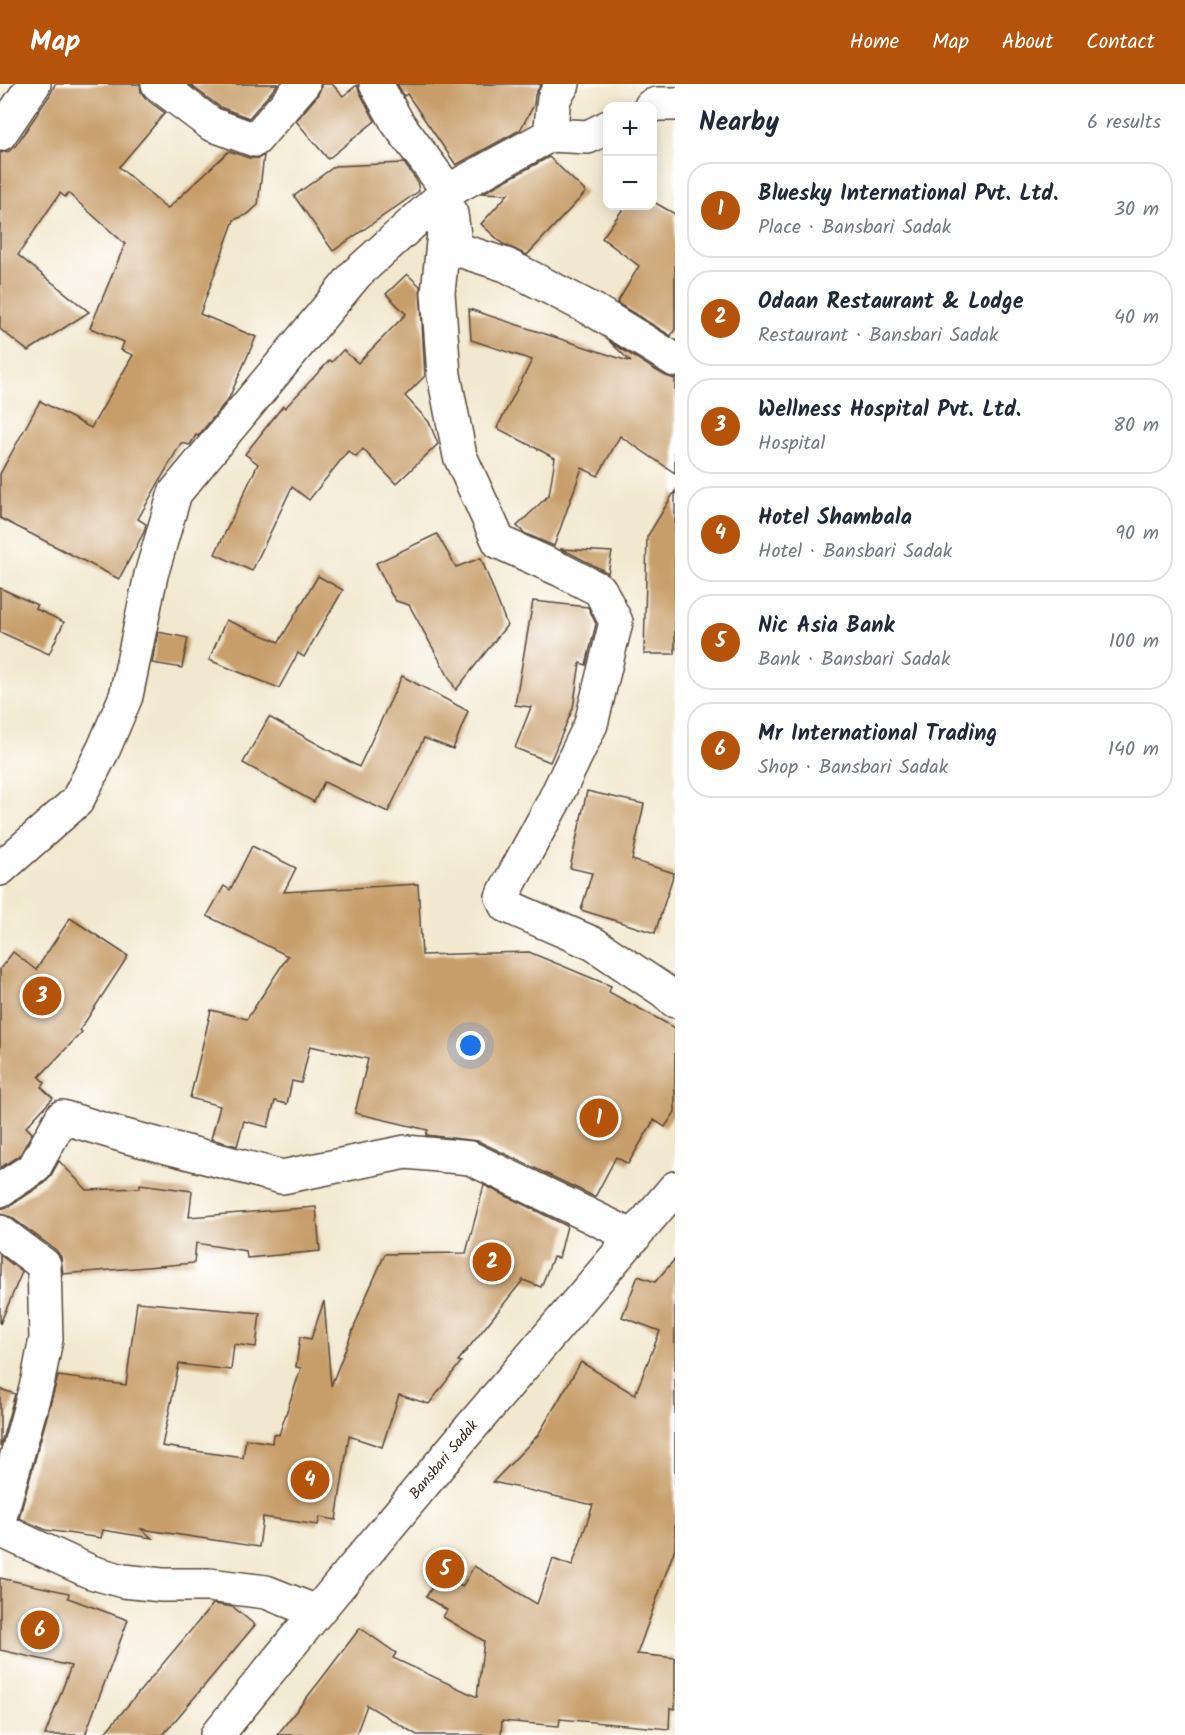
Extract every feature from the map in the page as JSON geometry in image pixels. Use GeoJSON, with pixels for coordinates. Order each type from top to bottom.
{"type":"FeatureCollection","features":[{"type":"Feature","properties":{"kind":"street"},"geometry":{"type":"LineString","coordinates":[[0,134],[34,84]]}},
{"type":"Feature","properties":{"kind":"street"},"geometry":{"type":"LineString","coordinates":[[158,84],[211,124],[255,140],[303,84]]}},
{"type":"Feature","properties":{"kind":"street"},"geometry":{"type":"LineString","coordinates":[[376,84],[397,122],[448,191],[456,249],[506,265],[595,310],[675,360]]}},
{"type":"Feature","properties":{"kind":"street"},"geometry":{"type":"LineString","coordinates":[[550,135],[554,98],[562,84]]}},
{"type":"Feature","properties":{"kind":"street"},"geometry":{"type":"LineString","coordinates":[[657,104],[675,104]]}},
{"type":"Feature","properties":{"kind":"street"},"geometry":{"type":"LineString","coordinates":[[0,869],[77,801],[104,748],[126,696],[151,575],[175,493],[356,274],[448,191],[550,135],[588,137],[603,130]]}},
{"type":"Feature","properties":{"kind":"street"},"geometry":{"type":"LineString","coordinates":[[448,191],[438,293],[444,375],[460,456],[499,542],[600,590],[616,621],[591,724],[553,803],[502,897],[507,906],[594,944],[664,991],[675,1001]]}},
{"type":"Feature","properties":{"kind":"street"},"geometry":{"type":"LineString","coordinates":[[0,1190],[34,1168],[62,1117],[282,1178],[406,1152],[470,1158],[634,1237]]}},
{"type":"Feature","properties":{"kind":"street","name":"Bansbari Sadak"},"geometry":{"type":"LineString","coordinates":[[217,1735],[466,1433],[675,1188]]}},
{"type":"Feature","properties":{"kind":"street"},"geometry":{"type":"LineString","coordinates":[[0,1232],[44,1265],[46,1339],[38,1380],[0,1517]]}},
{"type":"Feature","properties":{"kind":"street"},"geometry":{"type":"LineString","coordinates":[[0,1530],[91,1572],[123,1581],[162,1585],[209,1585],[266,1592],[317,1612]]}},
{"type":"Feature","properties":{"kind":"building"},"geometry":{"type":"Polygon","coordinates":[[[55,84],[140,84],[141,92],[146,99],[165,113],[119,167],[167,209],[229,151],[249,158],[259,158],[264,155],[258,205],[248,214],[234,220],[200,314],[256,337],[229,398],[190,445],[181,443],[138,519],[146,524],[144,532],[119,579],[0,518],[0,474],[40,401],[91,428],[133,355],[121,350],[124,342],[90,328],[125,244],[68,193],[65,197],[60,193],[18,255],[89,312],[28,351],[0,329],[0,153],[9,151],[16,145],[55,84]]]}},
{"type":"Feature","properties":{"kind":"building"},"geometry":{"type":"Polygon","coordinates":[[[189,84],[278,84],[249,118],[220,107],[189,84]]]}},
{"type":"Feature","properties":{"kind":"building"},"geometry":{"type":"Polygon","coordinates":[[[321,84],[332,84],[343,96],[357,85],[375,121],[328,159],[296,121],[317,96],[321,84]]]}},
{"type":"Feature","properties":{"kind":"building"},"geometry":{"type":"Polygon","coordinates":[[[397,84],[541,84],[535,95],[534,105],[520,130],[456,165],[407,94],[404,96],[397,84]]]}},
{"type":"Feature","properties":{"kind":"building"},"geometry":{"type":"Polygon","coordinates":[[[549,157],[586,192],[527,255],[503,244],[481,224],[508,194],[483,193],[549,157]]]}},
{"type":"Feature","properties":{"kind":"building"},"geometry":{"type":"Polygon","coordinates":[[[404,163],[417,181],[419,191],[333,251],[294,196],[335,166],[404,163]]]}},
{"type":"Feature","properties":{"kind":"building"},"geometry":{"type":"Polygon","coordinates":[[[657,204],[675,214],[675,329],[671,336],[617,303],[639,266],[602,238],[622,210],[657,210],[657,204]]]}},
{"type":"Feature","properties":{"kind":"building"},"geometry":{"type":"Polygon","coordinates":[[[407,274],[420,286],[425,376],[405,396],[429,422],[438,444],[396,484],[363,449],[356,457],[348,451],[309,500],[292,487],[252,571],[215,554],[258,464],[245,454],[283,406],[285,408],[330,360],[332,362],[343,350],[358,363],[406,314],[386,294],[407,274]]]}},
{"type":"Feature","properties":{"kind":"building"},"geometry":{"type":"Polygon","coordinates":[[[469,309],[631,362],[609,341],[652,368],[675,379],[675,473],[620,436],[598,476],[582,468],[554,546],[524,533],[517,526],[549,495],[555,458],[497,428],[532,360],[471,340],[469,309]]]}},
{"type":"Feature","properties":{"kind":"building"},"geometry":{"type":"Polygon","coordinates":[[[675,491],[675,654],[644,654],[647,537],[675,491]]]}},
{"type":"Feature","properties":{"kind":"building"},"geometry":{"type":"Polygon","coordinates":[[[437,534],[456,567],[481,558],[507,625],[456,690],[409,605],[396,601],[376,563],[437,534]]]}},
{"type":"Feature","properties":{"kind":"building"},"geometry":{"type":"Polygon","coordinates":[[[560,549],[612,552],[608,573],[570,553],[560,549]]]}},
{"type":"Feature","properties":{"kind":"building"},"geometry":{"type":"Polygon","coordinates":[[[318,576],[343,590],[304,657],[298,653],[279,688],[209,660],[226,620],[279,642],[318,576]]]}},
{"type":"Feature","properties":{"kind":"building"},"geometry":{"type":"Polygon","coordinates":[[[0,588],[37,605],[36,609],[64,622],[49,654],[0,632],[0,588]]]}},
{"type":"Feature","properties":{"kind":"building"},"geometry":{"type":"Polygon","coordinates":[[[533,601],[588,607],[596,624],[586,665],[580,663],[573,708],[550,762],[515,748],[531,707],[515,705],[533,601]]]}},
{"type":"Feature","properties":{"kind":"building"},"geometry":{"type":"Polygon","coordinates":[[[158,632],[188,638],[182,668],[152,663],[158,632]]]}},
{"type":"Feature","properties":{"kind":"building"},"geometry":{"type":"Polygon","coordinates":[[[402,676],[468,711],[453,749],[424,738],[388,812],[324,782],[314,802],[243,763],[269,717],[359,767],[402,676]]]}},
{"type":"Feature","properties":{"kind":"building"},"geometry":{"type":"Polygon","coordinates":[[[587,791],[644,804],[632,860],[674,873],[655,933],[581,910],[592,873],[570,868],[587,791]]]}},
{"type":"Feature","properties":{"kind":"building"},"geometry":{"type":"Polygon","coordinates":[[[252,846],[296,868],[284,892],[418,884],[422,955],[529,952],[611,986],[609,992],[675,1028],[675,1112],[665,1127],[654,1120],[628,1164],[616,1157],[595,1197],[478,1141],[426,1135],[428,1130],[355,1113],[368,1059],[310,1046],[301,1083],[292,1081],[287,1104],[275,1101],[268,1127],[244,1121],[237,1146],[211,1139],[220,1106],[190,1098],[211,1010],[247,1019],[288,956],[207,916],[224,886],[230,890],[252,846]]]}},
{"type":"Feature","properties":{"kind":"building"},"geometry":{"type":"Polygon","coordinates":[[[70,918],[128,956],[80,1030],[82,1032],[39,1077],[45,1083],[41,1087],[53,1098],[26,1127],[32,1133],[20,1155],[0,1168],[0,969],[13,952],[36,970],[70,918]]]}},
{"type":"Feature","properties":{"kind":"building"},"geometry":{"type":"Polygon","coordinates":[[[59,1161],[87,1190],[140,1188],[140,1184],[192,1191],[189,1217],[316,1207],[320,1251],[247,1258],[246,1251],[196,1243],[194,1263],[63,1274],[61,1257],[56,1250],[11,1217],[0,1214],[0,1209],[10,1206],[45,1183],[59,1161]]]}},
{"type":"Feature","properties":{"kind":"building"},"geometry":{"type":"Polygon","coordinates":[[[484,1185],[567,1226],[559,1258],[553,1257],[541,1287],[523,1280],[458,1361],[461,1362],[429,1404],[399,1395],[382,1447],[349,1436],[336,1520],[320,1517],[318,1525],[263,1517],[259,1547],[141,1529],[152,1538],[103,1530],[101,1538],[46,1530],[19,1518],[58,1376],[126,1385],[137,1302],[260,1313],[256,1347],[234,1344],[231,1370],[179,1364],[162,1446],[243,1458],[246,1439],[272,1443],[273,1434],[279,1435],[301,1368],[296,1367],[300,1337],[311,1339],[324,1301],[331,1386],[385,1254],[466,1253],[484,1185]]]}},
{"type":"Feature","properties":{"kind":"building"},"geometry":{"type":"Polygon","coordinates":[[[0,1255],[22,1272],[0,1324],[0,1255]]]}},
{"type":"Feature","properties":{"kind":"building"},"geometry":{"type":"Polygon","coordinates":[[[675,1259],[675,1548],[637,1654],[675,1658],[675,1709],[670,1708],[669,1729],[560,1719],[559,1726],[502,1721],[501,1735],[417,1735],[367,1705],[356,1735],[277,1735],[360,1628],[396,1653],[393,1658],[477,1697],[484,1641],[443,1617],[447,1610],[426,1597],[440,1574],[462,1587],[474,1566],[537,1604],[553,1559],[572,1566],[593,1505],[493,1482],[538,1435],[581,1362],[635,1395],[660,1331],[622,1317],[638,1276],[655,1282],[675,1259]]]}},
{"type":"Feature","properties":{"kind":"building"},"geometry":{"type":"Polygon","coordinates":[[[0,1389],[15,1394],[0,1447],[0,1389]]]}},
{"type":"Feature","properties":{"kind":"building"},"geometry":{"type":"Polygon","coordinates":[[[0,1578],[69,1593],[68,1598],[128,1620],[85,1735],[45,1735],[71,1666],[0,1650],[0,1578]]]}},
{"type":"Feature","properties":{"kind":"building"},"geometry":{"type":"Polygon","coordinates":[[[213,1604],[233,1607],[255,1625],[163,1735],[103,1735],[213,1604]]]}},
{"type":"Feature","properties":{"kind":"place","name":"Wellness Hospital Pvt. Ltd."},"geometry":{"type":"Point","coordinates":[42,996]}},
{"type":"Feature","properties":{"kind":"place","name":"Bluesky International Pvt. Ltd."},"geometry":{"type":"Point","coordinates":[599,1118]}},
{"type":"Feature","properties":{"kind":"place","name":"Odaan Restaurant & Lodge"},"geometry":{"type":"Point","coordinates":[492,1262]}},
{"type":"Feature","properties":{"kind":"place","name":"Hotel Shambala"},"geometry":{"type":"Point","coordinates":[310,1480]}},
{"type":"Feature","properties":{"kind":"place","name":"Nic Asia Bank"},"geometry":{"type":"Point","coordinates":[445,1569]}},
{"type":"Feature","properties":{"kind":"place","name":"Mr International Trading"},"geometry":{"type":"Point","coordinates":[40,1630]}}]}
